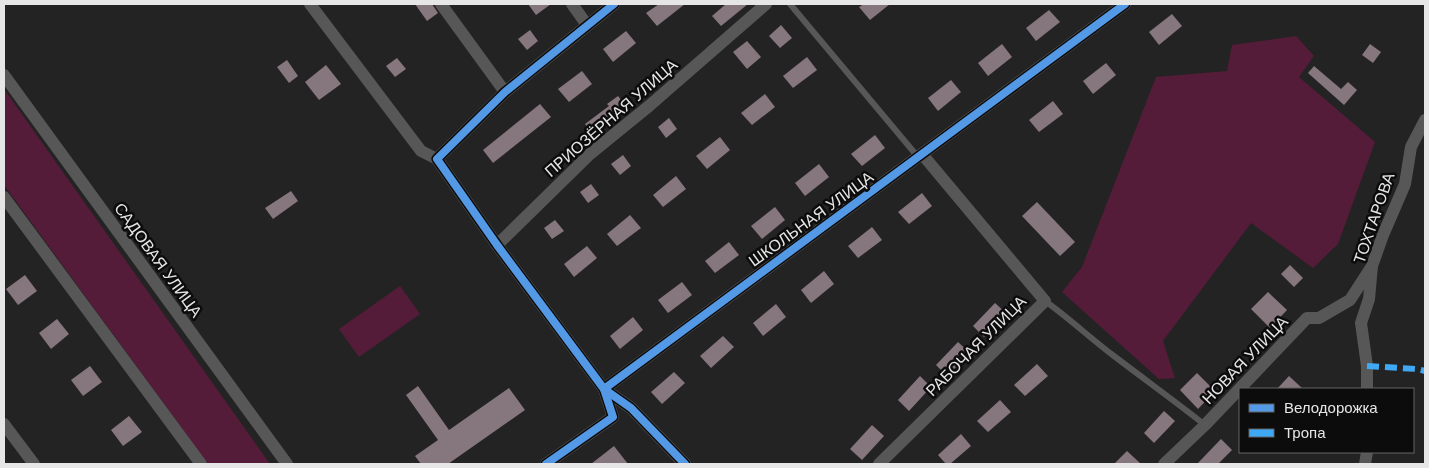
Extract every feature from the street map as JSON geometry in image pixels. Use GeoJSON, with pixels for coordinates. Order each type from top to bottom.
{"type":"FeatureCollection","features":[{"type":"Feature","properties":{"kind":"street"},"geometry":{"type":"LineString","coordinates":[[310,4],[421,151],[437,159],[497,245],[604,389],[631,408],[685,464]]}},
{"type":"Feature","properties":{"kind":"street"},"geometry":{"type":"LineString","coordinates":[[440,4],[505,92]]}},
{"type":"Feature","properties":{"kind":"street"},"geometry":{"type":"LineString","coordinates":[[572,4],[587,25]]}},
{"type":"Feature","properties":{"kind":"street"},"geometry":{"type":"LineString","coordinates":[[437,159],[505,92],[614,4]]}},
{"type":"Feature","properties":{"kind":"street","name":"ПРИОЗЁРНАЯ УЛИЦА"},"geometry":{"type":"LineString","coordinates":[[497,245],[590,154],[649,106],[766,4]]}},
{"type":"Feature","properties":{"kind":"street","name":"ШКОЛЬНАЯ УЛИЦА"},"geometry":{"type":"LineString","coordinates":[[604,389],[1125,4]]}},
{"type":"Feature","properties":{"kind":"street","name":"САДОВАЯ УЛИЦА"},"geometry":{"type":"LineString","coordinates":[[4,75],[287,464]]}},
{"type":"Feature","properties":{"kind":"street","name":"ТОХТАРОВА"},"geometry":{"type":"LineString","coordinates":[[1367,388],[1367,366],[1362,323],[1369,299],[1372,266],[1405,184],[1412,147],[1425,120]]}},
{"type":"Feature","properties":{"kind":"street","name":"РАБОЧАЯ УЛИЦА"},"geometry":{"type":"LineString","coordinates":[[879,464],[1045,301],[920,156]]}},
{"type":"Feature","properties":{"kind":"street"},"geometry":{"type":"LineString","coordinates":[[4,197],[201,464]]}},
{"type":"Feature","properties":{"kind":"street","name":"НОВАЯ УЛИЦА"},"geometry":{"type":"LineString","coordinates":[[1240,388],[1307,318],[1319,318],[1350,300],[1372,266]]}},
{"type":"Feature","properties":{"kind":"street"},"geometry":{"type":"LineString","coordinates":[[546,464],[613,417],[604,389]]}},
{"type":"Feature","properties":{"kind":"street","name":"НОВАЯ УЛИЦА"},"geometry":{"type":"LineString","coordinates":[[1164,464],[1239,389]]}},
{"type":"Feature","properties":{"kind":"street"},"geometry":{"type":"LineString","coordinates":[[4,424],[34,464]]}},
{"type":"Feature","properties":{"kind":"lane"},"geometry":{"type":"LineString","coordinates":[[790,4],[920,156]]}},
{"type":"Feature","properties":{"kind":"lane"},"geometry":{"type":"LineString","coordinates":[[1045,301],[1113,356],[1205,425]]}},
{"type":"Feature","properties":{"kind":"shaded area"},"geometry":{"type":"Polygon","coordinates":[[[1296,36],[1314,56],[1299,77],[1375,142],[1338,244],[1313,268],[1251,223],[1163,341],[1175,378],[1159,379],[1062,292],[1082,267],[1156,77],[1227,71],[1232,45],[1296,36]]]}},
{"type":"Feature","properties":{"kind":"shaded area"},"geometry":{"type":"Polygon","coordinates":[[[4,89],[270,464],[208,464],[4,185],[4,89]]]}},
{"type":"Feature","properties":{"kind":"shaded area"},"geometry":{"type":"Polygon","coordinates":[[[400,286],[420,314],[359,357],[339,329],[400,286]]]}},
{"type":"Feature","properties":{"kind":"building"},"geometry":{"type":"Polygon","coordinates":[[[415,4],[432,4],[438,13],[427,21],[415,4]]]}},
{"type":"Feature","properties":{"kind":"building"},"geometry":{"type":"Polygon","coordinates":[[[528,4],[551,4],[536,15],[528,4]]]}},
{"type":"Feature","properties":{"kind":"building"},"geometry":{"type":"Polygon","coordinates":[[[659,4],[685,4],[657,26],[646,13],[659,4]]]}},
{"type":"Feature","properties":{"kind":"building"},"geometry":{"type":"Polygon","coordinates":[[[726,4],[748,4],[721,26],[712,16],[726,4]]]}},
{"type":"Feature","properties":{"kind":"building"},"geometry":{"type":"Polygon","coordinates":[[[864,4],[890,4],[870,20],[859,7],[864,4]]]}},
{"type":"Feature","properties":{"kind":"building"},"geometry":{"type":"Polygon","coordinates":[[[1049,10],[1060,22],[1036,41],[1026,28],[1049,10]]]}},
{"type":"Feature","properties":{"kind":"building"},"geometry":{"type":"Polygon","coordinates":[[[1172,14],[1182,26],[1159,45],[1149,32],[1172,14]]]}},
{"type":"Feature","properties":{"kind":"building"},"geometry":{"type":"Polygon","coordinates":[[[781,25],[792,38],[780,48],[769,36],[781,25]]]}},
{"type":"Feature","properties":{"kind":"building"},"geometry":{"type":"Polygon","coordinates":[[[530,30],[538,41],[527,50],[518,39],[530,30]]]}},
{"type":"Feature","properties":{"kind":"building"},"geometry":{"type":"Polygon","coordinates":[[[626,31],[636,43],[613,62],[603,49],[626,31]]]}},
{"type":"Feature","properties":{"kind":"building"},"geometry":{"type":"Polygon","coordinates":[[[747,41],[761,57],[747,69],[733,52],[747,41]]]}},
{"type":"Feature","properties":{"kind":"building"},"geometry":{"type":"Polygon","coordinates":[[[1002,44],[1012,57],[988,76],[978,63],[1002,44]]]}},
{"type":"Feature","properties":{"kind":"building"},"geometry":{"type":"Polygon","coordinates":[[[1370,44],[1381,52],[1373,63],[1362,55],[1370,44]]]}},
{"type":"Feature","properties":{"kind":"building"},"geometry":{"type":"Polygon","coordinates":[[[807,57],[817,70],[793,88],[783,76],[807,57]]]}},
{"type":"Feature","properties":{"kind":"building"},"geometry":{"type":"Polygon","coordinates":[[[397,58],[406,69],[395,77],[386,66],[397,58]]]}},
{"type":"Feature","properties":{"kind":"building"},"geometry":{"type":"Polygon","coordinates":[[[287,60],[298,76],[289,83],[277,67],[287,60]]]}},
{"type":"Feature","properties":{"kind":"building"},"geometry":{"type":"Polygon","coordinates":[[[1106,63],[1116,75],[1093,94],[1083,81],[1106,63]]]}},
{"type":"Feature","properties":{"kind":"building"},"geometry":{"type":"Polygon","coordinates":[[[326,65],[341,84],[319,100],[305,82],[326,65]]]}},
{"type":"Feature","properties":{"kind":"building"},"geometry":{"type":"Polygon","coordinates":[[[1314,66],[1341,89],[1348,82],[1357,90],[1344,105],[1308,73],[1314,66]]]}},
{"type":"Feature","properties":{"kind":"building"},"geometry":{"type":"Polygon","coordinates":[[[582,71],[592,84],[569,102],[558,89],[582,71]]]}},
{"type":"Feature","properties":{"kind":"building"},"geometry":{"type":"Polygon","coordinates":[[[951,80],[961,92],[938,111],[928,98],[951,80]]]}},
{"type":"Feature","properties":{"kind":"building"},"geometry":{"type":"Polygon","coordinates":[[[765,94],[775,107],[752,125],[741,113],[765,94]]]}},
{"type":"Feature","properties":{"kind":"building"},"geometry":{"type":"Polygon","coordinates":[[[618,96],[627,107],[593,135],[585,124],[609,106],[607,104],[618,96]]]}},
{"type":"Feature","properties":{"kind":"building"},"geometry":{"type":"Polygon","coordinates":[[[1053,101],[1063,114],[1039,132],[1029,120],[1053,101]]]}},
{"type":"Feature","properties":{"kind":"building"},"geometry":{"type":"Polygon","coordinates":[[[540,104],[551,117],[493,163],[483,150],[540,104]]]}},
{"type":"Feature","properties":{"kind":"building"},"geometry":{"type":"Polygon","coordinates":[[[669,118],[677,129],[666,138],[658,127],[669,118]]]}},
{"type":"Feature","properties":{"kind":"building"},"geometry":{"type":"Polygon","coordinates":[[[875,135],[885,148],[862,166],[851,154],[875,135]]]}},
{"type":"Feature","properties":{"kind":"building"},"geometry":{"type":"Polygon","coordinates":[[[720,137],[730,150],[707,169],[696,156],[720,137]]]}},
{"type":"Feature","properties":{"kind":"building"},"geometry":{"type":"Polygon","coordinates":[[[623,155],[631,166],[620,175],[611,164],[623,155]]]}},
{"type":"Feature","properties":{"kind":"building"},"geometry":{"type":"Polygon","coordinates":[[[819,164],[829,177],[805,196],[795,183],[819,164]]]}},
{"type":"Feature","properties":{"kind":"building"},"geometry":{"type":"Polygon","coordinates":[[[676,176],[686,189],[663,207],[653,195],[676,176]]]}},
{"type":"Feature","properties":{"kind":"building"},"geometry":{"type":"Polygon","coordinates":[[[591,184],[599,195],[588,203],[580,192],[591,184]]]}},
{"type":"Feature","properties":{"kind":"building"},"geometry":{"type":"Polygon","coordinates":[[[291,191],[298,201],[273,219],[265,208],[291,191]]]}},
{"type":"Feature","properties":{"kind":"building"},"geometry":{"type":"Polygon","coordinates":[[[922,193],[932,206],[909,224],[898,212],[922,193]]]}},
{"type":"Feature","properties":{"kind":"building"},"geometry":{"type":"Polygon","coordinates":[[[1037,202],[1075,242],[1060,256],[1022,216],[1037,202]]]}},
{"type":"Feature","properties":{"kind":"building"},"geometry":{"type":"Polygon","coordinates":[[[775,207],[785,220],[762,239],[751,226],[775,207]]]}},
{"type":"Feature","properties":{"kind":"building"},"geometry":{"type":"Polygon","coordinates":[[[630,215],[641,228],[617,246],[607,234],[630,215]]]}},
{"type":"Feature","properties":{"kind":"building"},"geometry":{"type":"Polygon","coordinates":[[[555,220],[564,231],[552,239],[544,228],[555,220]]]}},
{"type":"Feature","properties":{"kind":"building"},"geometry":{"type":"Polygon","coordinates":[[[872,227],[882,240],[858,258],[848,246],[872,227]]]}},
{"type":"Feature","properties":{"kind":"building"},"geometry":{"type":"Polygon","coordinates":[[[729,242],[739,255],[715,273],[705,261],[729,242]]]}},
{"type":"Feature","properties":{"kind":"building"},"geometry":{"type":"Polygon","coordinates":[[[587,246],[597,258],[574,277],[564,264],[587,246]]]}},
{"type":"Feature","properties":{"kind":"building"},"geometry":{"type":"Polygon","coordinates":[[[1290,265],[1303,278],[1294,287],[1281,274],[1290,265]]]}},
{"type":"Feature","properties":{"kind":"building"},"geometry":{"type":"Polygon","coordinates":[[[824,271],[834,284],[811,303],[801,290],[824,271]]]}},
{"type":"Feature","properties":{"kind":"building"},"geometry":{"type":"Polygon","coordinates":[[[25,275],[37,291],[18,305],[6,289],[25,275]]]}},
{"type":"Feature","properties":{"kind":"building"},"geometry":{"type":"Polygon","coordinates":[[[682,282],[692,295],[668,313],[658,300],[682,282]]]}},
{"type":"Feature","properties":{"kind":"building"},"geometry":{"type":"Polygon","coordinates":[[[1268,292],[1287,310],[1270,328],[1251,309],[1268,292]]]}},
{"type":"Feature","properties":{"kind":"building"},"geometry":{"type":"Polygon","coordinates":[[[995,303],[1007,314],[984,337],[973,326],[995,303]]]}},
{"type":"Feature","properties":{"kind":"building"},"geometry":{"type":"Polygon","coordinates":[[[776,304],[786,317],[763,336],[753,323],[776,304]]]}},
{"type":"Feature","properties":{"kind":"building"},"geometry":{"type":"Polygon","coordinates":[[[633,317],[643,330],[620,349],[610,336],[633,317]]]}},
{"type":"Feature","properties":{"kind":"building"},"geometry":{"type":"Polygon","coordinates":[[[57,319],[69,334],[51,349],[39,333],[57,319]]]}},
{"type":"Feature","properties":{"kind":"building"},"geometry":{"type":"Polygon","coordinates":[[[723,336],[734,347],[711,368],[700,356],[723,336]]]}},
{"type":"Feature","properties":{"kind":"building"},"geometry":{"type":"Polygon","coordinates":[[[958,342],[970,353],[947,376],[936,365],[958,342]]]}},
{"type":"Feature","properties":{"kind":"building"},"geometry":{"type":"Polygon","coordinates":[[[1037,364],[1048,376],[1025,396],[1014,385],[1037,364]]]}},
{"type":"Feature","properties":{"kind":"building"},"geometry":{"type":"Polygon","coordinates":[[[90,366],[102,382],[83,396],[71,380],[90,366]]]}},
{"type":"Feature","properties":{"kind":"building"},"geometry":{"type":"Polygon","coordinates":[[[674,372],[685,383],[662,404],[651,392],[674,372]]]}},
{"type":"Feature","properties":{"kind":"building"},"geometry":{"type":"Polygon","coordinates":[[[1197,373],[1215,391],[1198,409],[1180,390],[1197,373]]]}},
{"type":"Feature","properties":{"kind":"building"},"geometry":{"type":"Polygon","coordinates":[[[920,376],[931,387],[909,411],[898,400],[920,376]]]}},
{"type":"Feature","properties":{"kind":"building"},"geometry":{"type":"Polygon","coordinates":[[[1289,376],[1302,388],[1278,388],[1289,376]]]}},
{"type":"Feature","properties":{"kind":"building"},"geometry":{"type":"Polygon","coordinates":[[[418,386],[449,430],[509,388],[525,410],[448,464],[421,464],[415,456],[438,440],[406,395],[418,386]]]}},
{"type":"Feature","properties":{"kind":"building"},"geometry":{"type":"Polygon","coordinates":[[[1000,400],[1011,412],[988,432],[977,421],[1000,400]]]}},
{"type":"Feature","properties":{"kind":"building"},"geometry":{"type":"Polygon","coordinates":[[[1164,411],[1175,421],[1154,443],[1144,433],[1164,411]]]}},
{"type":"Feature","properties":{"kind":"building"},"geometry":{"type":"Polygon","coordinates":[[[129,416],[142,432],[123,446],[111,430],[129,416]]]}},
{"type":"Feature","properties":{"kind":"building"},"geometry":{"type":"Polygon","coordinates":[[[872,425],[884,436],[862,460],[850,449],[872,425]]]}},
{"type":"Feature","properties":{"kind":"building"},"geometry":{"type":"Polygon","coordinates":[[[961,434],[971,446],[950,464],[946,464],[938,455],[961,434]]]}},
{"type":"Feature","properties":{"kind":"building"},"geometry":{"type":"Polygon","coordinates":[[[1221,439],[1232,450],[1218,464],[1197,464],[1221,439]]]}},
{"type":"Feature","properties":{"kind":"building"},"geometry":{"type":"Polygon","coordinates":[[[614,446],[628,464],[591,464],[614,446]]]}},
{"type":"Feature","properties":{"kind":"building"},"geometry":{"type":"Polygon","coordinates":[[[1127,451],[1141,464],[1114,464],[1127,451]]]}},
{"type":"Feature","properties":{"kind":"marked path"},"geometry":{"type":"LineString","coordinates":[[1367,366],[1425,371]]}},
{"type":"Feature","properties":{"kind":"cycle path"},"geometry":{"type":"LineString","coordinates":[[614,4],[505,92],[437,159],[497,245],[604,389],[631,408],[685,464]]}},
{"type":"Feature","properties":{"kind":"cycle path"},"geometry":{"type":"LineString","coordinates":[[546,464],[613,417],[604,389],[1125,4]]}}]}
